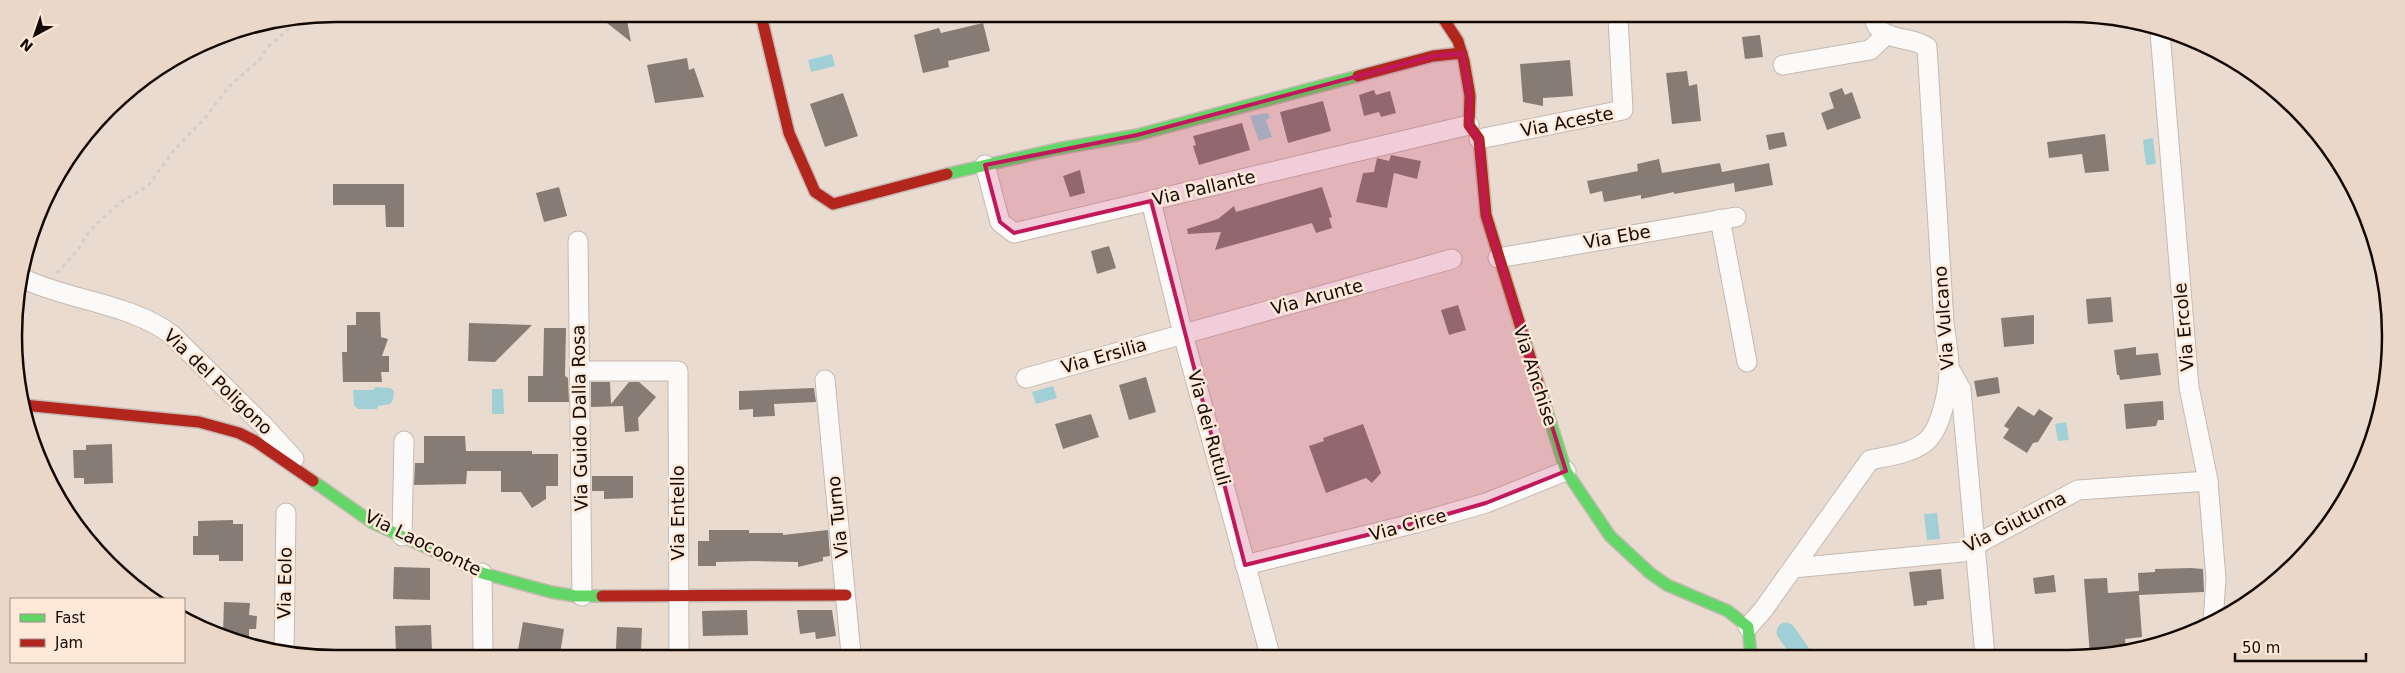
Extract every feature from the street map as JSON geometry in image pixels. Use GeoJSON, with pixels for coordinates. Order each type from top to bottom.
{"type":"FeatureCollection","features":[{"type":"Feature","properties":{"kind":"street"},"geometry":{"type":"LineString","coordinates":[[763,22],[789,133],[814,192],[833,204],[985,165],[1057,149],[1138,135],[1433,56],[1462,53]]}},
{"type":"Feature","properties":{"kind":"street","name":"Via Anchise"},"geometry":{"type":"LineString","coordinates":[[1446,22],[1458,41],[1462,53],[1470,96],[1486,214],[1498,258],[1566,471],[1610,536],[1650,573],[1667,585],[1728,611],[1748,627]]}},
{"type":"Feature","properties":{"kind":"street","name":"Via Aceste"},"geometry":{"type":"LineString","coordinates":[[1474,132],[1622,110],[1618,22]]}},
{"type":"Feature","properties":{"kind":"street"},"geometry":{"type":"LineString","coordinates":[[1784,65],[1870,50],[1886,35],[1876,26],[1875,22]]}},
{"type":"Feature","properties":{"kind":"street","name":"Via Vulcano"},"geometry":{"type":"LineString","coordinates":[[1748,627],[1763,610],[1870,460],[1903,453],[1925,443],[1940,418],[1949,368],[1944,323],[1927,47],[1911,40],[1886,35]]}},
{"type":"Feature","properties":{"kind":"street","name":"Via Ercole"},"geometry":{"type":"LineString","coordinates":[[2160,36],[2189,387],[2208,481],[2216,579],[2214,615]]}},
{"type":"Feature","properties":{"kind":"street","name":"Via Pallante"},"geometry":{"type":"LineString","coordinates":[[985,165],[1000,222],[1014,233],[1151,201],[1474,132]]}},
{"type":"Feature","properties":{"kind":"street","name":"Via dei Rutuli"},"geometry":{"type":"LineString","coordinates":[[1151,201],[1183,334],[1269,650]]}},
{"type":"Feature","properties":{"kind":"street","name":"Via Ebe"},"geometry":{"type":"LineString","coordinates":[[1498,258],[1728,218],[1747,362]]}},
{"type":"Feature","properties":{"kind":"street","name":"Via Guido Dalla Rosa"},"geometry":{"type":"LineString","coordinates":[[578,241],[582,596]]}},
{"type":"Feature","properties":{"kind":"street","name":"Via Arunte"},"geometry":{"type":"LineString","coordinates":[[1183,334],[1452,260]]}},
{"type":"Feature","properties":{"kind":"street","name":"Via del Poligono"},"geometry":{"type":"LineString","coordinates":[[28,281],[155,322],[172,335],[263,425],[312,479]]}},
{"type":"Feature","properties":{"kind":"street","name":"Via Ersilia"},"geometry":{"type":"LineString","coordinates":[[1026,378],[1183,334]]}},
{"type":"Feature","properties":{"kind":"street"},"geometry":{"type":"LineString","coordinates":[[1949,368],[1961,389],[1985,650]]}},
{"type":"Feature","properties":{"kind":"street","name":"Via Entello"},"geometry":{"type":"LineString","coordinates":[[580,371],[678,371],[679,650]]}},
{"type":"Feature","properties":{"kind":"street","name":"Via Turno"},"geometry":{"type":"LineString","coordinates":[[825,380],[852,650]]}},
{"type":"Feature","properties":{"kind":"street","name":"Via Laocoonte"},"geometry":{"type":"LineString","coordinates":[[31,406],[199,422],[238,434],[255,441],[373,523],[482,573],[551,592],[582,596],[846,596]]}},
{"type":"Feature","properties":{"kind":"street"},"geometry":{"type":"LineString","coordinates":[[402,536],[404,441]]}},
{"type":"Feature","properties":{"kind":"street","name":"Via Circe"},"geometry":{"type":"LineString","coordinates":[[1245,565],[1425,521],[1486,503],[1566,471]]}},
{"type":"Feature","properties":{"kind":"street","name":"Via Giuturna"},"geometry":{"type":"LineString","coordinates":[[1793,568],[1962,552],[2078,490],[2208,481]]}},
{"type":"Feature","properties":{"kind":"street","name":"Via Eolo"},"geometry":{"type":"LineString","coordinates":[[284,646],[286,513]]}},
{"type":"Feature","properties":{"kind":"street"},"geometry":{"type":"LineString","coordinates":[[482,573],[483,650]]}},
{"type":"Feature","properties":{"kind":"street"},"geometry":{"type":"LineString","coordinates":[[1748,627],[1750,650]]}},
{"type":"Feature","properties":{"kind":"path"},"geometry":{"type":"LineString","coordinates":[[46,288],[79,248],[90,230],[121,202],[148,186],[174,150],[204,120],[229,86],[260,59],[268,47],[293,26]]}},
{"type":"Feature","properties":{"kind":"highlighted area"},"geometry":{"type":"Polygon","coordinates":[[[1462,53],[1470,96],[1469,125],[1479,139],[1486,215],[1566,471],[1486,503],[1416,523],[1245,565],[1151,201],[1014,233],[1000,222],[985,165],[1137,135],[1433,56],[1462,53]]]}},
{"type":"Feature","properties":{"kind":"water"},"geometry":{"type":"Polygon","coordinates":[[[832,54],[835,66],[811,72],[808,60],[832,54]]]}},
{"type":"Feature","properties":{"kind":"water"},"geometry":{"type":"Polygon","coordinates":[[[1268,113],[1270,118],[1266,120],[1272,137],[1259,141],[1250,116],[1268,113]]]}},
{"type":"Feature","properties":{"kind":"water"},"geometry":{"type":"Polygon","coordinates":[[[2153,138],[2156,164],[2146,165],[2143,140],[2153,138]]]}},
{"type":"Feature","properties":{"kind":"water"},"geometry":{"type":"Polygon","coordinates":[[[1053,386],[1057,398],[1036,404],[1032,392],[1053,386]]]}},
{"type":"Feature","properties":{"kind":"water"},"geometry":{"type":"Polygon","coordinates":[[[376,387],[390,388],[394,391],[393,400],[390,404],[378,406],[377,409],[358,409],[354,405],[353,390],[373,390],[376,387]]]}},
{"type":"Feature","properties":{"kind":"water"},"geometry":{"type":"Polygon","coordinates":[[[492,389],[503,389],[504,414],[492,414],[492,389]]]}},
{"type":"Feature","properties":{"kind":"water"},"geometry":{"type":"Polygon","coordinates":[[[2066,422],[2069,440],[2058,441],[2055,424],[2066,422]]]}},
{"type":"Feature","properties":{"kind":"water"},"geometry":{"type":"Polygon","coordinates":[[[1937,513],[1940,539],[1927,540],[1924,514],[1937,513]]]}},
{"type":"Feature","properties":{"kind":"building"},"geometry":{"type":"Polygon","coordinates":[[[606,22],[627,22],[631,42],[606,22]]]}},
{"type":"Feature","properties":{"kind":"building"},"geometry":{"type":"Polygon","coordinates":[[[983,23],[990,51],[948,61],[949,67],[923,73],[914,35],[939,28],[941,33],[983,23]]]}},
{"type":"Feature","properties":{"kind":"building"},"geometry":{"type":"Polygon","coordinates":[[[1760,35],[1763,57],[1745,59],[1742,37],[1760,35]]]}},
{"type":"Feature","properties":{"kind":"building"},"geometry":{"type":"Polygon","coordinates":[[[687,58],[689,70],[694,68],[704,97],[655,103],[647,65],[687,58]]]}},
{"type":"Feature","properties":{"kind":"building"},"geometry":{"type":"Polygon","coordinates":[[[1570,60],[1573,96],[1543,98],[1543,106],[1523,102],[1520,64],[1570,60]]]}},
{"type":"Feature","properties":{"kind":"building"},"geometry":{"type":"Polygon","coordinates":[[[1687,71],[1689,86],[1697,84],[1701,121],[1672,124],[1666,73],[1687,71]]]}},
{"type":"Feature","properties":{"kind":"building"},"geometry":{"type":"Polygon","coordinates":[[[1842,88],[1845,95],[1852,92],[1861,118],[1827,130],[1821,113],[1834,108],[1829,93],[1842,88]]]}},
{"type":"Feature","properties":{"kind":"building"},"geometry":{"type":"Polygon","coordinates":[[[1374,90],[1376,95],[1390,91],[1396,113],[1381,117],[1379,112],[1364,116],[1359,95],[1374,90]]]}},
{"type":"Feature","properties":{"kind":"building"},"geometry":{"type":"Polygon","coordinates":[[[843,93],[858,136],[825,147],[810,104],[843,93]]]}},
{"type":"Feature","properties":{"kind":"building"},"geometry":{"type":"Polygon","coordinates":[[[1323,101],[1331,131],[1288,143],[1280,112],[1323,101]]]}},
{"type":"Feature","properties":{"kind":"building"},"geometry":{"type":"Polygon","coordinates":[[[1242,123],[1250,150],[1199,165],[1193,146],[1196,145],[1193,136],[1242,123]]]}},
{"type":"Feature","properties":{"kind":"building"},"geometry":{"type":"Polygon","coordinates":[[[1784,132],[1787,146],[1769,150],[1766,135],[1784,132]]]}},
{"type":"Feature","properties":{"kind":"building"},"geometry":{"type":"Polygon","coordinates":[[[2105,134],[2109,171],[2085,173],[2082,154],[2049,158],[2047,142],[2105,134]]]}},
{"type":"Feature","properties":{"kind":"building"},"geometry":{"type":"Polygon","coordinates":[[[1391,155],[1421,161],[1417,179],[1394,173],[1387,208],[1356,202],[1363,173],[1374,172],[1377,158],[1389,161],[1391,155]]]}},
{"type":"Feature","properties":{"kind":"building"},"geometry":{"type":"Polygon","coordinates":[[[1659,159],[1662,173],[1720,163],[1722,172],[1769,163],[1773,185],[1735,192],[1734,183],[1641,199],[1641,195],[1604,202],[1602,191],[1590,194],[1587,181],[1638,171],[1637,164],[1659,159]]]}},
{"type":"Feature","properties":{"kind":"building"},"geometry":{"type":"Polygon","coordinates":[[[1080,170],[1085,193],[1070,197],[1063,176],[1080,170]]]}},
{"type":"Feature","properties":{"kind":"building"},"geometry":{"type":"Polygon","coordinates":[[[333,184],[404,184],[404,227],[386,227],[385,205],[333,205],[333,184]]]}},
{"type":"Feature","properties":{"kind":"building"},"geometry":{"type":"Polygon","coordinates":[[[559,187],[567,216],[544,222],[536,193],[559,187]]]}},
{"type":"Feature","properties":{"kind":"building"},"geometry":{"type":"Polygon","coordinates":[[[1322,187],[1332,217],[1329,218],[1332,228],[1316,233],[1312,223],[1215,250],[1221,232],[1188,234],[1187,229],[1218,219],[1234,206],[1236,212],[1322,187]]]}},
{"type":"Feature","properties":{"kind":"building"},"geometry":{"type":"Polygon","coordinates":[[[1109,246],[1116,268],[1097,274],[1091,251],[1109,246]]]}},
{"type":"Feature","properties":{"kind":"building"},"geometry":{"type":"Polygon","coordinates":[[[2111,297],[2113,322],[2088,324],[2086,299],[2111,297]]]}},
{"type":"Feature","properties":{"kind":"building"},"geometry":{"type":"Polygon","coordinates":[[[1458,305],[1466,330],[1449,335],[1441,310],[1458,305]]]}},
{"type":"Feature","properties":{"kind":"building"},"geometry":{"type":"Polygon","coordinates":[[[356,312],[380,312],[381,337],[388,339],[382,356],[389,356],[389,372],[381,372],[382,382],[343,382],[342,352],[347,352],[347,325],[356,325],[356,312]]]}},
{"type":"Feature","properties":{"kind":"building"},"geometry":{"type":"Polygon","coordinates":[[[2034,315],[2034,344],[2004,347],[2001,318],[2034,315]]]}},
{"type":"Feature","properties":{"kind":"building"},"geometry":{"type":"Polygon","coordinates":[[[469,323],[532,325],[495,362],[468,361],[469,323]]]}},
{"type":"Feature","properties":{"kind":"building"},"geometry":{"type":"Polygon","coordinates":[[[544,328],[566,328],[565,376],[568,378],[569,402],[528,402],[528,376],[543,376],[544,328]]]}},
{"type":"Feature","properties":{"kind":"building"},"geometry":{"type":"Polygon","coordinates":[[[2136,347],[2136,355],[2158,353],[2161,375],[2120,380],[2119,375],[2117,375],[2114,350],[2136,347]]]}},
{"type":"Feature","properties":{"kind":"building"},"geometry":{"type":"Polygon","coordinates":[[[1146,377],[1156,412],[1129,420],[1119,385],[1146,377]]]}},
{"type":"Feature","properties":{"kind":"building"},"geometry":{"type":"Polygon","coordinates":[[[1998,377],[2000,393],[1977,397],[1974,381],[1998,377]]]}},
{"type":"Feature","properties":{"kind":"building"},"geometry":{"type":"Polygon","coordinates":[[[591,382],[610,382],[611,404],[629,382],[639,382],[656,397],[638,418],[639,431],[625,432],[623,406],[591,407],[591,382]]]}},
{"type":"Feature","properties":{"kind":"building"},"geometry":{"type":"Polygon","coordinates":[[[814,388],[816,402],[774,404],[775,416],[753,417],[753,409],[739,410],[739,391],[814,388]]]}},
{"type":"Feature","properties":{"kind":"building"},"geometry":{"type":"Polygon","coordinates":[[[2163,401],[2164,420],[2158,420],[2156,426],[2126,429],[2124,404],[2163,401]]]}},
{"type":"Feature","properties":{"kind":"building"},"geometry":{"type":"Polygon","coordinates":[[[2018,406],[2034,416],[2039,409],[2053,418],[2038,442],[2033,443],[2027,453],[2003,438],[2009,429],[2004,426],[2018,406]]]}},
{"type":"Feature","properties":{"kind":"building"},"geometry":{"type":"Polygon","coordinates":[[[1091,414],[1099,437],[1063,449],[1055,424],[1091,414]]]}},
{"type":"Feature","properties":{"kind":"building"},"geometry":{"type":"Polygon","coordinates":[[[1363,424],[1381,473],[1372,483],[1366,478],[1326,493],[1309,446],[1324,441],[1323,438],[1363,424]]]}},
{"type":"Feature","properties":{"kind":"building"},"geometry":{"type":"Polygon","coordinates":[[[424,436],[465,436],[466,451],[532,451],[532,454],[558,454],[558,486],[546,486],[546,499],[532,508],[521,492],[501,492],[501,471],[467,471],[466,484],[414,485],[415,463],[424,463],[424,436]]]}},
{"type":"Feature","properties":{"kind":"building"},"geometry":{"type":"Polygon","coordinates":[[[112,444],[113,483],[84,484],[84,478],[74,478],[73,450],[86,450],[86,445],[112,444]]]}},
{"type":"Feature","properties":{"kind":"building"},"geometry":{"type":"Polygon","coordinates":[[[592,476],[633,476],[633,498],[604,499],[604,491],[592,491],[592,476]]]}},
{"type":"Feature","properties":{"kind":"building"},"geometry":{"type":"Polygon","coordinates":[[[233,520],[233,524],[243,524],[243,561],[219,561],[219,555],[193,555],[193,536],[198,536],[198,521],[233,520]]]}},
{"type":"Feature","properties":{"kind":"building"},"geometry":{"type":"Polygon","coordinates":[[[709,530],[749,530],[749,533],[783,533],[783,535],[828,530],[830,556],[823,557],[823,561],[798,567],[798,562],[754,561],[716,562],[716,566],[698,566],[698,541],[709,541],[709,530]]]}},
{"type":"Feature","properties":{"kind":"building"},"geometry":{"type":"Polygon","coordinates":[[[394,567],[430,568],[430,600],[393,599],[394,567]]]}},
{"type":"Feature","properties":{"kind":"building"},"geometry":{"type":"Polygon","coordinates":[[[1941,569],[1944,599],[1927,601],[1927,605],[1914,606],[1909,572],[1941,569]]]}},
{"type":"Feature","properties":{"kind":"building"},"geometry":{"type":"Polygon","coordinates":[[[2155,569],[2203,569],[2204,592],[2139,595],[2142,637],[2125,639],[2125,645],[2090,650],[2084,579],[2107,578],[2108,593],[2139,591],[2138,573],[2155,572],[2155,569]]]}},
{"type":"Feature","properties":{"kind":"building"},"geometry":{"type":"Polygon","coordinates":[[[2054,575],[2056,592],[2035,594],[2033,578],[2054,575]]]}},
{"type":"Feature","properties":{"kind":"building"},"geometry":{"type":"Polygon","coordinates":[[[224,602],[250,603],[249,615],[257,616],[256,629],[249,629],[249,638],[223,629],[224,602]]]}},
{"type":"Feature","properties":{"kind":"building"},"geometry":{"type":"Polygon","coordinates":[[[747,610],[748,635],[703,636],[702,611],[747,610]]]}},
{"type":"Feature","properties":{"kind":"building"},"geometry":{"type":"Polygon","coordinates":[[[797,610],[832,610],[836,636],[816,639],[815,632],[800,634],[797,610]]]}},
{"type":"Feature","properties":{"kind":"building"},"geometry":{"type":"Polygon","coordinates":[[[523,622],[564,629],[561,650],[518,650],[523,622]]]}},
{"type":"Feature","properties":{"kind":"building"},"geometry":{"type":"Polygon","coordinates":[[[431,625],[432,650],[396,650],[395,626],[431,625]]]}},
{"type":"Feature","properties":{"kind":"building"},"geometry":{"type":"Polygon","coordinates":[[[617,627],[642,628],[641,650],[616,649],[617,627]]]}},
{"type":"Feature","properties":{"kind":"waterway"},"geometry":{"type":"LineString","coordinates":[[1786,632],[1799,650]]}},
{"type":"Feature","properties":{"kind":"traffic: fast"},"geometry":{"type":"LineString","coordinates":[[947,174],[1057,149],[1137,135],[1358,76]]}},
{"type":"Feature","properties":{"kind":"traffic: fast"},"geometry":{"type":"LineString","coordinates":[[1540,389],[1566,471],[1610,536],[1650,573],[1667,585],[1728,611],[1748,627],[1750,650]]}},
{"type":"Feature","properties":{"kind":"traffic: fast"},"geometry":{"type":"LineString","coordinates":[[313,481],[373,523],[482,573],[551,592],[575,596],[602,596]]}},
{"type":"Feature","properties":{"kind":"traffic: jam"},"geometry":{"type":"LineString","coordinates":[[763,22],[789,133],[815,192],[833,204],[947,174]]}},
{"type":"Feature","properties":{"kind":"traffic: jam"},"geometry":{"type":"LineString","coordinates":[[1446,22],[1458,41],[1464,61],[1470,96],[1469,125],[1479,139],[1486,215],[1540,389]]}},
{"type":"Feature","properties":{"kind":"traffic: jam"},"geometry":{"type":"LineString","coordinates":[[1358,76],[1433,56],[1462,53]]}},
{"type":"Feature","properties":{"kind":"traffic: jam"},"geometry":{"type":"LineString","coordinates":[[31,406],[199,422],[239,433],[255,441],[313,481]]}},
{"type":"Feature","properties":{"kind":"traffic: jam"},"geometry":{"type":"LineString","coordinates":[[602,596],[846,595]]}}]}
